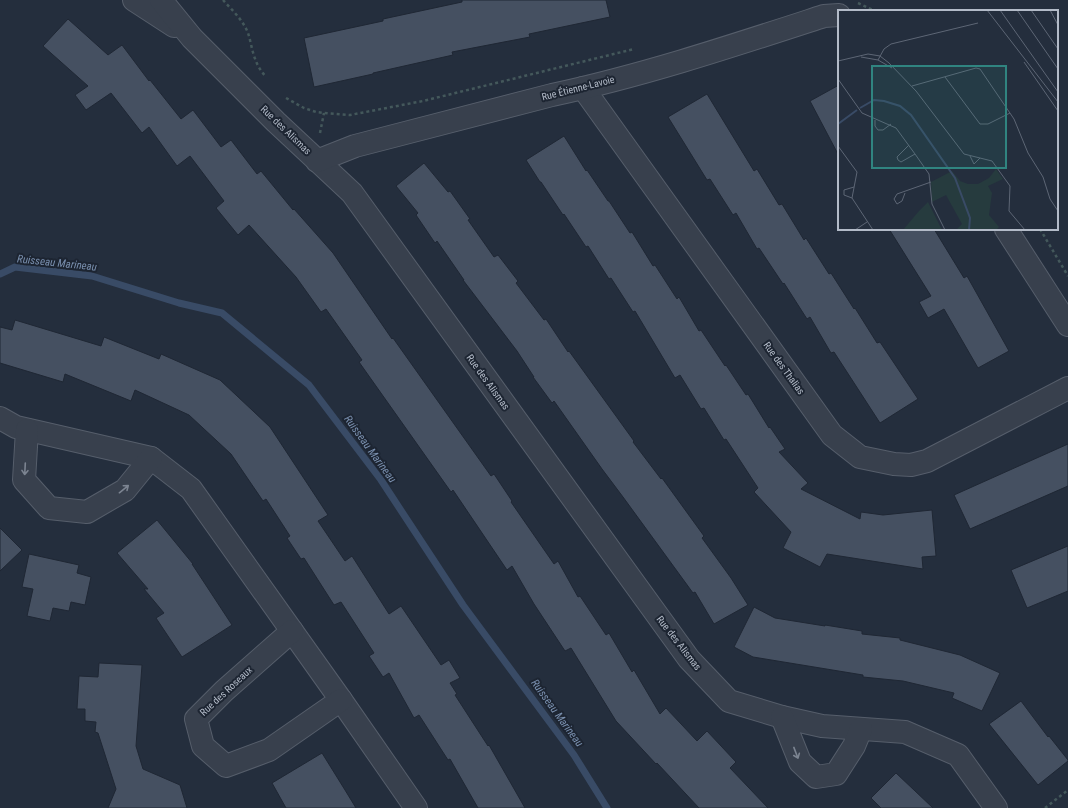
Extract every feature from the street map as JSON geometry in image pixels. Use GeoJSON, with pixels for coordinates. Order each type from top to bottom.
{"type":"FeatureCollection","features":[{"type":"Feature","properties":{"kind":"street","name":"Rue des Alismas"},"geometry":{"type":"LineString","coordinates":[[134,0],[192,38]]}},
{"type":"Feature","properties":{"kind":"street","name":"Rue des Alismas"},"geometry":{"type":"LineString","coordinates":[[162,0],[192,38],[276,122],[352,193],[689,659],[729,701],[782,717],[822,726],[905,732],[958,755],[996,808]]}},
{"type":"Feature","properties":{"kind":"street","name":"Rue Étienne-Lavoie"},"geometry":{"type":"LineString","coordinates":[[317,161],[355,146],[404,132],[583,88],[712,53],[838,12]]}},
{"type":"Feature","properties":{"kind":"street","name":"Rue des Thalias"},"geometry":{"type":"LineString","coordinates":[[583,88],[832,435],[860,457],[900,465],[911,465],[927,460],[1068,388]]}},
{"type":"Feature","properties":{"kind":"street"},"geometry":{"type":"LineString","coordinates":[[1007,230],[1068,325]]}},
{"type":"Feature","properties":{"kind":"street"},"geometry":{"type":"LineString","coordinates":[[0,418],[16,427],[27,430],[151,458],[191,489],[342,700],[416,808]]}},
{"type":"Feature","properties":{"kind":"street"},"geometry":{"type":"LineString","coordinates":[[27,430],[24,480],[49,508],[87,512],[125,490],[151,458]]}},
{"type":"Feature","properties":{"kind":"street","name":"Rue des Roseaux"},"geometry":{"type":"LineString","coordinates":[[292,631],[224,691],[196,719],[204,746],[226,766],[269,750],[342,700]]}},
{"type":"Feature","properties":{"kind":"street"},"geometry":{"type":"LineString","coordinates":[[782,717],[800,762],[816,777],[836,774],[854,746],[861,728]]}},
{"type":"Feature","properties":{"kind":"path"},"geometry":{"type":"LineString","coordinates":[[223,0],[245,26],[257,65],[269,81]]}},
{"type":"Feature","properties":{"kind":"path"},"geometry":{"type":"LineString","coordinates":[[847,9],[863,5],[873,10]]}},
{"type":"Feature","properties":{"kind":"path"},"geometry":{"type":"LineString","coordinates":[[284,97],[304,108],[324,114],[350,115],[422,101],[639,48]]}},
{"type":"Feature","properties":{"kind":"path"},"geometry":{"type":"LineString","coordinates":[[320,131],[324,114]]}},
{"type":"Feature","properties":{"kind":"path"},"geometry":{"type":"LineString","coordinates":[[1041,230],[1068,276]]}},
{"type":"Feature","properties":{"kind":"path"},"geometry":{"type":"LineString","coordinates":[[1045,808],[1068,790]]}},
{"type":"Feature","properties":{"kind":"building"},"geometry":{"type":"Polygon","coordinates":[[[462,0],[606,0],[610,17],[529,34],[530,37],[452,52],[453,55],[314,87],[304,38],[462,2],[462,0]]]}},
{"type":"Feature","properties":{"kind":"building"},"geometry":{"type":"Polygon","coordinates":[[[68,19],[108,55],[122,45],[149,81],[150,80],[181,119],[193,110],[221,147],[231,140],[257,174],[261,171],[293,210],[294,209],[333,253],[392,339],[393,338],[491,476],[494,474],[512,501],[511,502],[554,564],[558,561],[578,597],[580,596],[606,635],[609,633],[632,672],[634,670],[660,714],[666,708],[697,741],[707,731],[736,762],[730,768],[768,808],[699,808],[616,721],[571,648],[565,651],[534,604],[512,566],[507,570],[453,490],[451,492],[359,362],[362,360],[326,309],[321,312],[296,277],[249,225],[238,235],[216,208],[224,201],[190,156],[177,166],[149,127],[142,133],[111,93],[86,110],[75,95],[88,86],[43,46],[68,19]]]}},
{"type":"Feature","properties":{"kind":"building"},"geometry":{"type":"Polygon","coordinates":[[[838,86],[838,154],[810,101],[838,86]]]}},
{"type":"Feature","properties":{"kind":"building"},"geometry":{"type":"Polygon","coordinates":[[[707,94],[754,171],[757,169],[779,205],[782,204],[804,240],[806,238],[829,274],[831,273],[854,309],[855,308],[877,343],[880,342],[918,399],[880,423],[834,352],[831,353],[810,317],[807,319],[759,248],[757,249],[736,213],[733,215],[710,179],[707,180],[668,117],[707,94]]]}},
{"type":"Feature","properties":{"kind":"building"},"geometry":{"type":"Polygon","coordinates":[[[564,136],[586,171],[587,170],[630,233],[632,232],[653,266],[655,265],[677,299],[679,297],[699,331],[701,330],[746,395],[748,394],[769,428],[770,427],[785,449],[779,452],[808,483],[801,489],[860,519],[861,512],[883,515],[932,510],[936,556],[922,557],[923,569],[827,554],[820,567],[783,548],[791,532],[754,492],[758,488],[726,439],[724,440],[704,408],[701,409],[680,375],[675,378],[635,311],[633,312],[611,278],[609,279],[588,246],[586,247],[526,160],[564,136]]]}},
{"type":"Feature","properties":{"kind":"building"},"geometry":{"type":"Polygon","coordinates":[[[424,163],[448,192],[450,191],[494,257],[498,255],[518,281],[516,283],[544,320],[546,319],[568,352],[569,351],[634,441],[633,442],[661,479],[662,478],[704,536],[702,538],[731,578],[748,605],[714,624],[695,592],[693,593],[554,401],[552,403],[533,377],[517,351],[463,280],[437,241],[435,243],[416,215],[418,213],[396,186],[424,163]]]}},
{"type":"Feature","properties":{"kind":"building"},"geometry":{"type":"Polygon","coordinates":[[[890,230],[935,230],[964,278],[967,276],[1009,351],[978,368],[944,309],[928,318],[919,302],[931,296],[890,230]]]}},
{"type":"Feature","properties":{"kind":"building"},"geometry":{"type":"Polygon","coordinates":[[[15,320],[101,346],[104,337],[159,359],[161,354],[220,380],[270,427],[328,515],[318,521],[345,561],[352,556],[389,614],[401,606],[441,665],[449,660],[460,678],[450,683],[457,694],[455,695],[488,746],[489,745],[525,808],[478,808],[450,759],[448,760],[419,715],[414,718],[389,673],[383,677],[369,656],[374,653],[341,602],[334,605],[304,558],[301,559],[287,538],[290,536],[266,499],[263,501],[231,454],[189,415],[135,390],[131,401],[65,374],[63,382],[0,363],[0,327],[12,330],[15,320]]]}},
{"type":"Feature","properties":{"kind":"building"},"geometry":{"type":"Polygon","coordinates":[[[1068,444],[1068,486],[970,529],[954,495],[1068,444]]]}},
{"type":"Feature","properties":{"kind":"building"},"geometry":{"type":"Polygon","coordinates":[[[157,520],[193,564],[232,625],[182,657],[156,618],[164,613],[144,589],[148,589],[117,553],[157,520]]]}},
{"type":"Feature","properties":{"kind":"building"},"geometry":{"type":"Polygon","coordinates":[[[0,528],[22,550],[0,571],[0,528]]]}},
{"type":"Feature","properties":{"kind":"building"},"geometry":{"type":"Polygon","coordinates":[[[1068,546],[1068,591],[1027,608],[1011,570],[1068,546]]]}},
{"type":"Feature","properties":{"kind":"building"},"geometry":{"type":"Polygon","coordinates":[[[29,554],[79,565],[77,573],[91,577],[85,605],[71,602],[69,611],[53,608],[50,621],[27,616],[33,589],[22,587],[29,554]]]}},
{"type":"Feature","properties":{"kind":"building"},"geometry":{"type":"Polygon","coordinates":[[[754,607],[775,618],[862,631],[862,634],[900,638],[900,640],[960,655],[1000,673],[982,711],[952,698],[954,693],[903,681],[863,677],[863,675],[753,657],[734,647],[754,607]]]}},
{"type":"Feature","properties":{"kind":"building"},"geometry":{"type":"Polygon","coordinates":[[[99,663],[142,665],[136,746],[143,769],[180,785],[187,808],[108,808],[116,789],[98,733],[95,732],[96,722],[85,721],[85,709],[77,709],[79,676],[98,677],[99,663]]]}},
{"type":"Feature","properties":{"kind":"building"},"geometry":{"type":"Polygon","coordinates":[[[1021,701],[1048,737],[1049,736],[1068,760],[1038,785],[989,724],[1021,701]]]}},
{"type":"Feature","properties":{"kind":"building"},"geometry":{"type":"Polygon","coordinates":[[[322,753],[356,808],[286,808],[272,783],[322,753]]]}},
{"type":"Feature","properties":{"kind":"building"},"geometry":{"type":"Polygon","coordinates":[[[896,773],[933,808],[881,808],[871,798],[896,773]]]}},
{"type":"Feature","properties":{"kind":"waterway","name":"Ruisseau Marineau"},"geometry":{"type":"LineString","coordinates":[[0,274],[15,267],[92,276],[179,303],[222,313],[309,385],[381,480],[463,605],[574,755],[607,808]]}}]}
